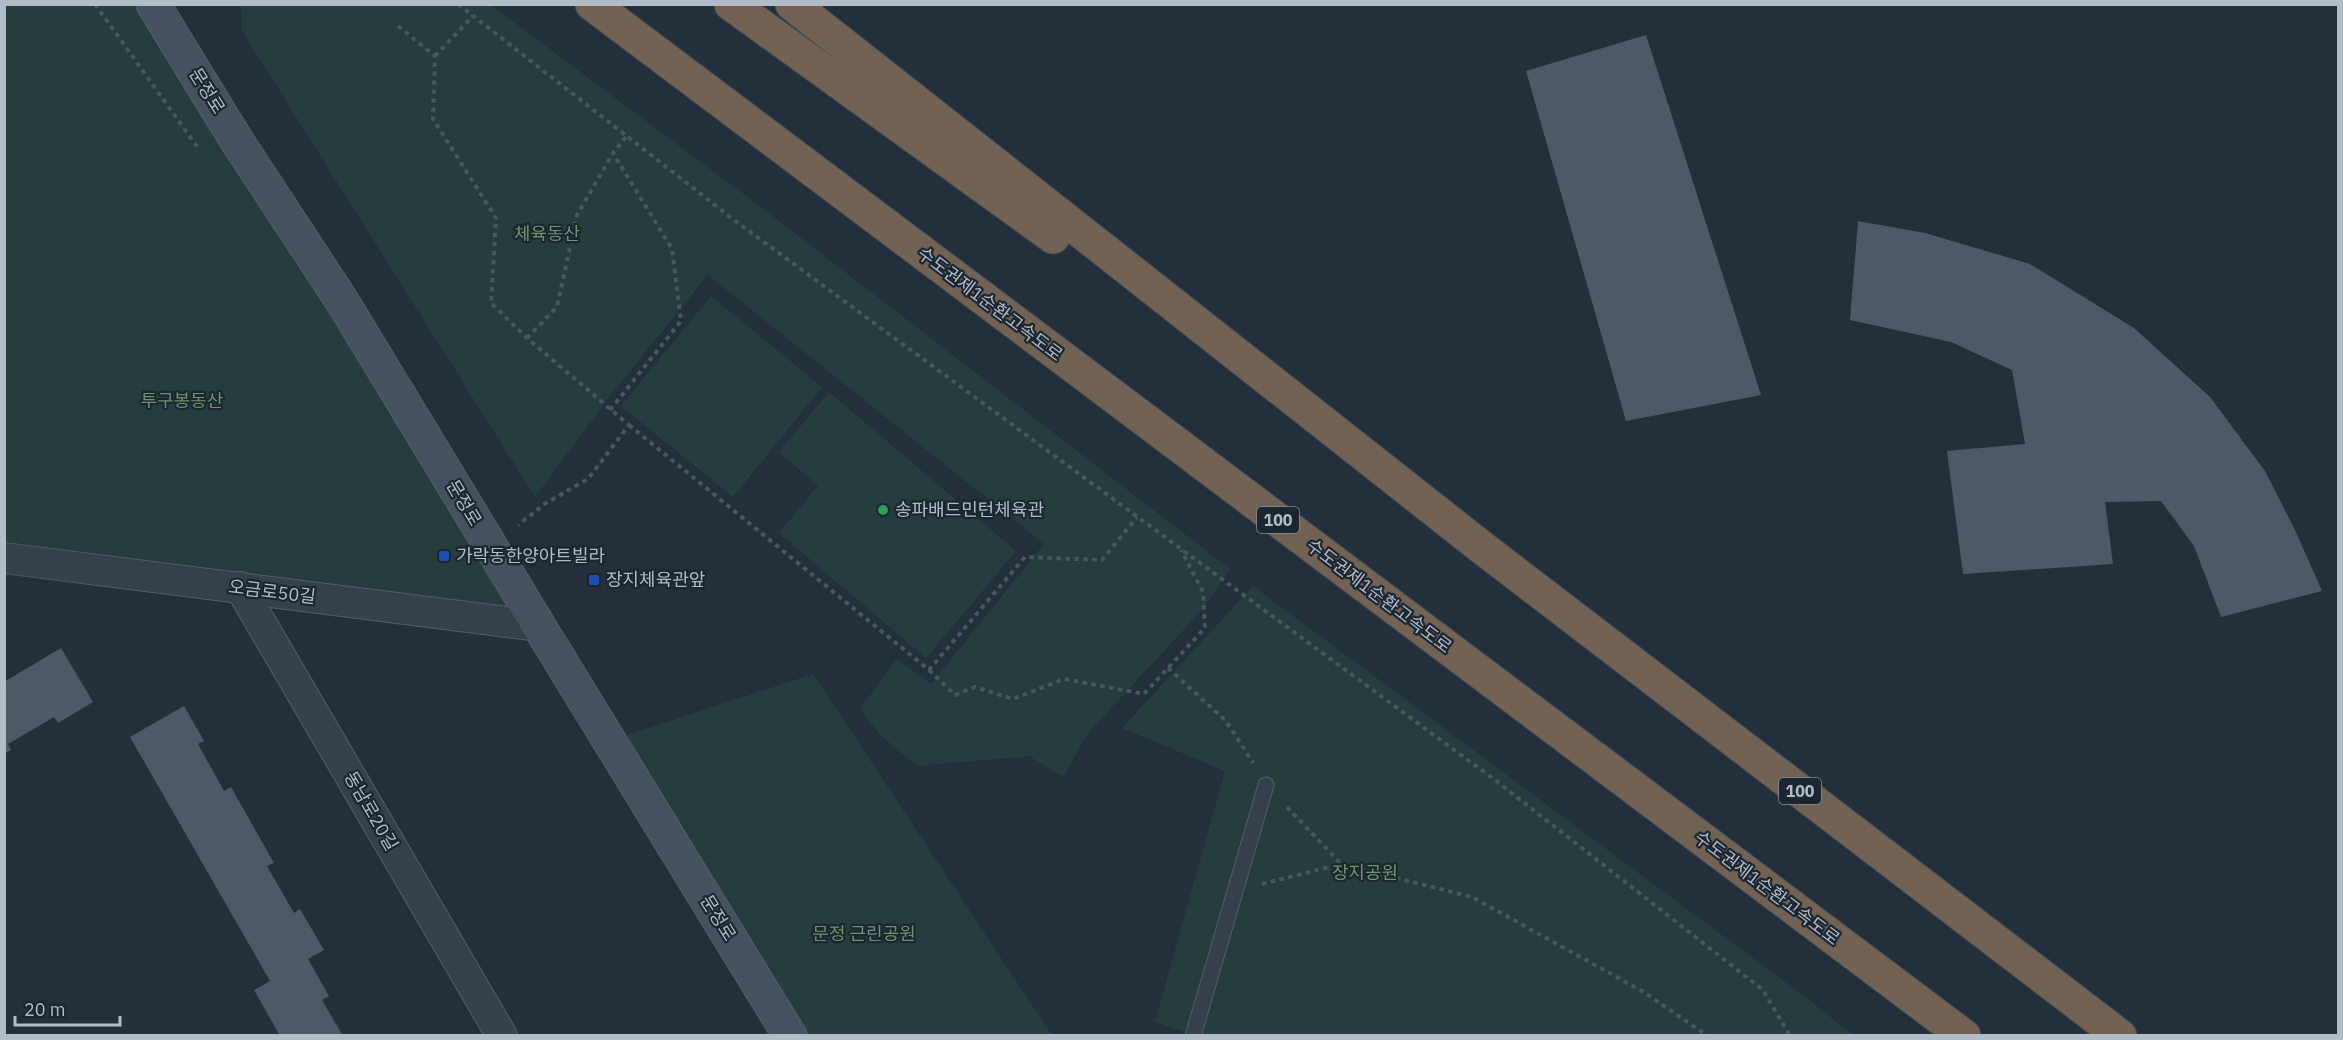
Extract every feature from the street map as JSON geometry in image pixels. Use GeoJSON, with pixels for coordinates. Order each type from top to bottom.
{"type":"FeatureCollection","features":[{"type":"Feature","properties":{"kind":"highway","name":"수도권제1순환고속도로"},"geometry":{"type":"LineString","coordinates":[[591,4],[1964,1035]]}},
{"type":"Feature","properties":{"kind":"highway","name":"100"},"geometry":{"type":"LineString","coordinates":[[731,4],[1480,546]]}},
{"type":"Feature","properties":{"kind":"highway","name":"100"},"geometry":{"type":"LineString","coordinates":[[792,4],[1480,546],[2120,1035]]}},
{"type":"Feature","properties":{"kind":"street","name":"문정로"},"geometry":{"type":"LineString","coordinates":[[153,4],[237,141],[342,301],[538,626],[790,1035]]}},
{"type":"Feature","properties":{"kind":"street","name":"오금로50길"},"geometry":{"type":"LineString","coordinates":[[4,558],[538,626]]}},
{"type":"Feature","properties":{"kind":"street","name":"동남로20길"},"geometry":{"type":"LineString","coordinates":[[240,588],[502,1035]]}},
{"type":"Feature","properties":{"kind":"lane"},"geometry":{"type":"LineString","coordinates":[[1193,1035],[1266,785]]}},
{"type":"Feature","properties":{"kind":"path"},"geometry":{"type":"LineString","coordinates":[[458,4],[734,220],[1495,780],[1763,990],[1790,1035]]}},
{"type":"Feature","properties":{"kind":"path"},"geometry":{"type":"LineString","coordinates":[[473,16],[435,56],[433,119],[496,218],[491,303],[527,338],[610,410],[929,670],[955,695],[975,687],[1013,699],[1064,679],[1144,694],[1205,628],[1203,592],[1180,549]]}},
{"type":"Feature","properties":{"kind":"path"},"geometry":{"type":"LineString","coordinates":[[398,26],[435,56]]}},
{"type":"Feature","properties":{"kind":"path"},"geometry":{"type":"LineString","coordinates":[[527,338],[557,307],[577,215],[613,153],[626,136]]}},
{"type":"Feature","properties":{"kind":"path"},"geometry":{"type":"LineString","coordinates":[[610,410],[681,321],[672,249],[613,153]]}},
{"type":"Feature","properties":{"kind":"path"},"geometry":{"type":"LineString","coordinates":[[490,546],[546,503],[588,479],[629,425]]}},
{"type":"Feature","properties":{"kind":"path"},"geometry":{"type":"LineString","coordinates":[[929,670],[1025,557],[1102,560],[1137,517]]}},
{"type":"Feature","properties":{"kind":"path"},"geometry":{"type":"LineString","coordinates":[[1168,668],[1226,721],[1266,785],[1341,864]]}},
{"type":"Feature","properties":{"kind":"path"},"geometry":{"type":"LineString","coordinates":[[1235,890],[1341,864],[1472,897],[1642,992],[1708,1035]]}},
{"type":"Feature","properties":{"kind":"green space","name":"투구봉동산"},"geometry":{"type":"Polygon","coordinates":[[[5,5],[136,5],[539,626],[5,558],[5,5]]]}},
{"type":"Feature","properties":{"kind":"green space","name":"체육동산"},"geometry":{"type":"Polygon","coordinates":[[[241,5],[491,5],[753,201],[1230,569],[1201,611],[1088,733],[1063,777],[1029,756],[917,766],[880,735],[860,709],[897,659],[931,684],[1044,544],[708,275],[613,392],[535,497],[242,31],[241,5]]]}},
{"type":"Feature","properties":{"kind":"green space"},"geometry":{"type":"Polygon","coordinates":[[[711,296],[822,387],[733,497],[621,406],[711,296]]]}},
{"type":"Feature","properties":{"kind":"green space","name":"송파배드민턴체육관"},"geometry":{"type":"Polygon","coordinates":[[[829,392],[1016,551],[926,658],[779,533],[818,486],[779,452],[829,392]]]}},
{"type":"Feature","properties":{"kind":"green space","name":"장지공원"},"geometry":{"type":"Polygon","coordinates":[[[1253,586],[1804,996],[1853,1035],[1198,1036],[1155,1022],[1225,771],[1122,728],[1253,586]]]}},
{"type":"Feature","properties":{"kind":"green space","name":"문정 근린공원"},"geometry":{"type":"Polygon","coordinates":[[[813,674],[1052,1035],[808,1035],[624,736],[813,674]]]}},
{"type":"Feature","properties":{"kind":"building"},"geometry":{"type":"Polygon","coordinates":[[[1646,35],[1761,395],[1626,421],[1526,71],[1646,35]]]}},
{"type":"Feature","properties":{"kind":"building"},"geometry":{"type":"Polygon","coordinates":[[[1858,221],[1925,233],[2030,264],[2134,328],[2210,397],[2265,471],[2322,591],[2221,617],[2194,546],[2161,501],[2105,502],[2113,564],[1963,574],[1947,451],[2025,444],[2012,370],[1951,342],[1850,320],[1858,221]]]}},
{"type":"Feature","properties":{"kind":"building"},"geometry":{"type":"Polygon","coordinates":[[[61,648],[93,702],[58,723],[54,717],[8,744],[11,750],[4,754],[4,682],[61,648]]]}},
{"type":"Feature","properties":{"kind":"building"},"geometry":{"type":"Polygon","coordinates":[[[184,706],[204,741],[198,744],[224,791],[231,787],[274,863],[267,866],[294,913],[300,909],[324,950],[308,959],[329,996],[322,1000],[343,1036],[280,1036],[254,990],[270,981],[130,737],[184,706]]]}},
{"type":"Feature","properties":{"kind":"place","name":"송파배드민턴체육관"},"geometry":{"type":"Point","coordinates":[883,510]}},
{"type":"Feature","properties":{"kind":"place","name":"가락동한양아트빌라"},"geometry":{"type":"Point","coordinates":[444,556]}},
{"type":"Feature","properties":{"kind":"place","name":"장지체육관앞"},"geometry":{"type":"Point","coordinates":[594,580]}}]}
